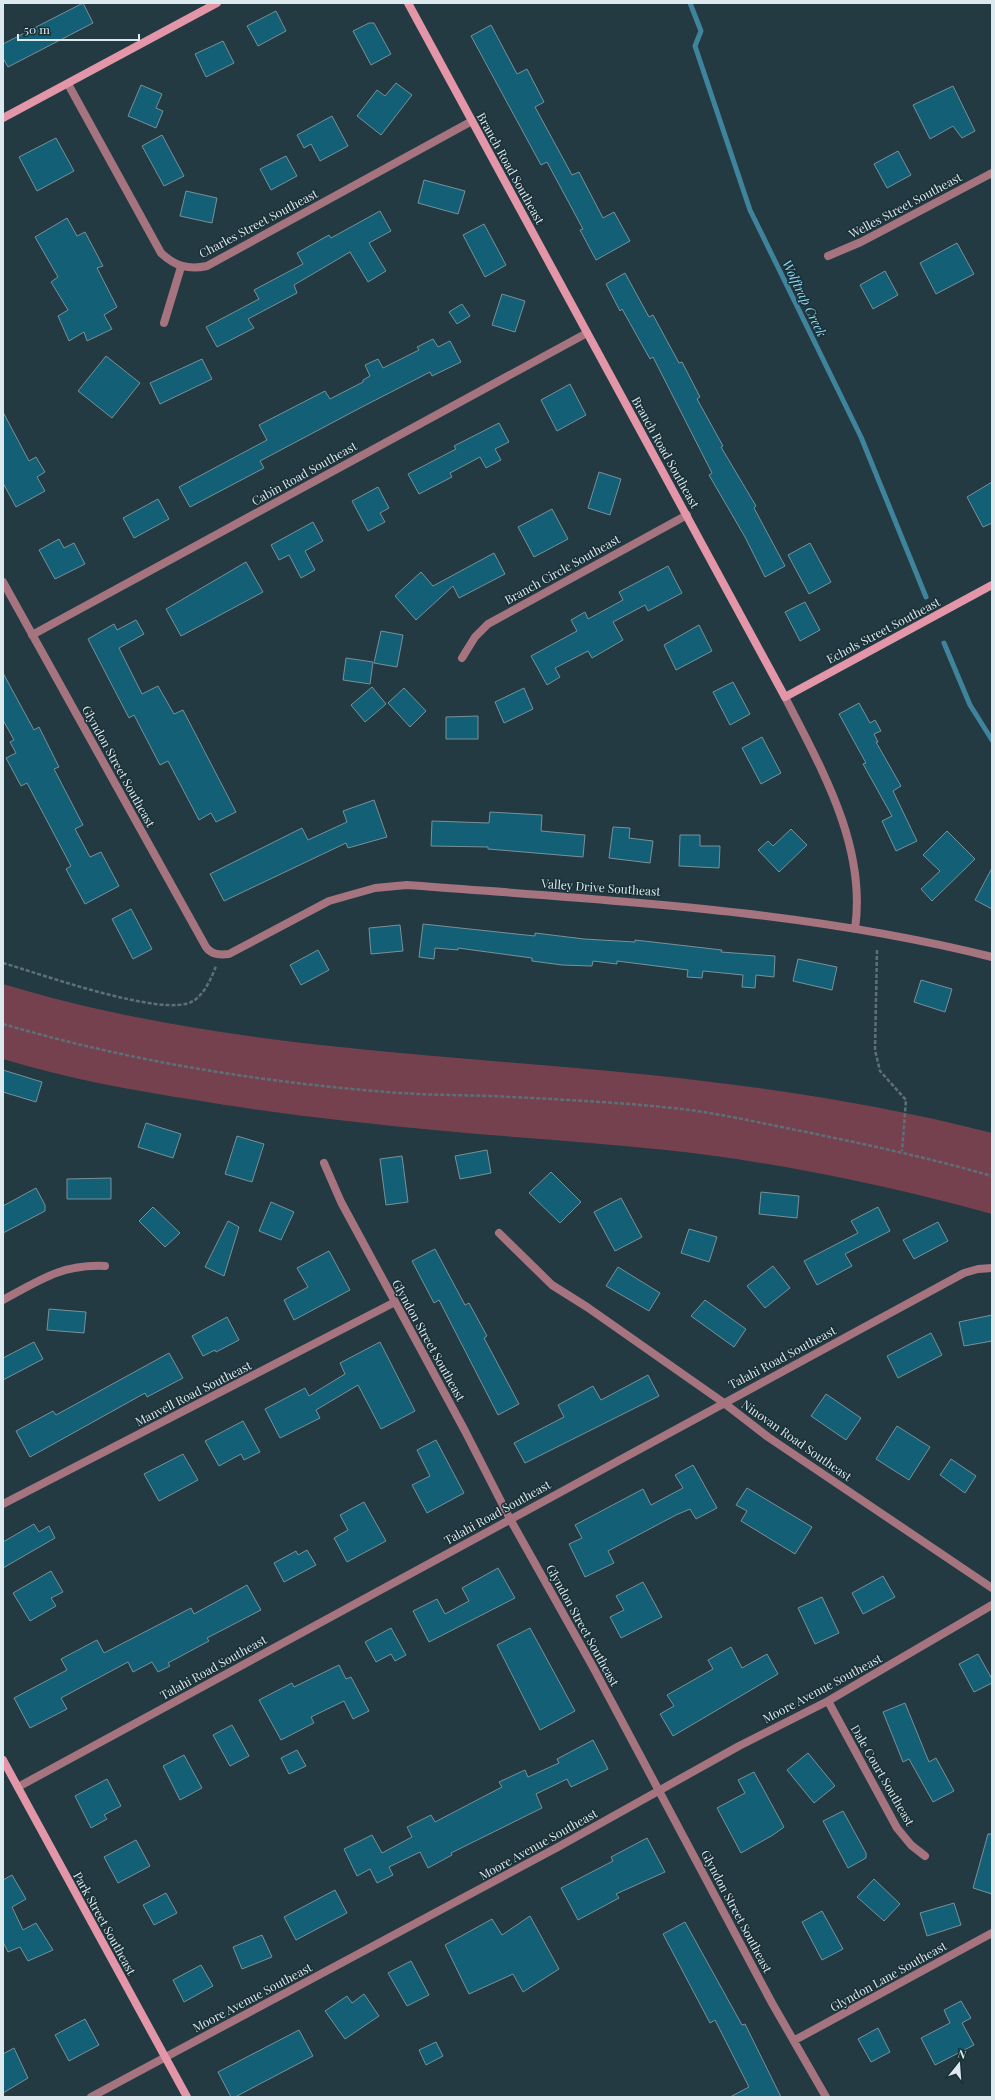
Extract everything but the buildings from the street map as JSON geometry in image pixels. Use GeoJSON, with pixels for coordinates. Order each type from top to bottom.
{"type":"FeatureCollection","features":[{"type":"Feature","properties":{"kind":"street"},"geometry":{"type":"LineString","coordinates":[[3,118],[217,3]]}},
{"type":"Feature","properties":{"kind":"street","name":"Branch Road Southeast"},"geometry":{"type":"LineString","coordinates":[[408,3],[785,697],[824,774],[842,821],[855,868],[858,889],[855,929]]}},
{"type":"Feature","properties":{"kind":"street"},"geometry":{"type":"LineString","coordinates":[[68,84],[161,253],[170,261],[181,267],[164,323]]}},
{"type":"Feature","properties":{"kind":"street","name":"Charles Street Southeast"},"geometry":{"type":"LineString","coordinates":[[181,267],[194,268],[206,266],[472,121]]}},
{"type":"Feature","properties":{"kind":"street","name":"Welles Street Southeast"},"geometry":{"type":"LineString","coordinates":[[828,256],[861,242],[992,173]]}},
{"type":"Feature","properties":{"kind":"street","name":"Cabin Road Southeast"},"geometry":{"type":"LineString","coordinates":[[32,635],[587,333]]}},
{"type":"Feature","properties":{"kind":"street","name":"Branch Circle Southeast"},"geometry":{"type":"LineString","coordinates":[[462,658],[475,637],[488,624],[686,515]]}},
{"type":"Feature","properties":{"kind":"street","name":"Glyndon Street Southeast"},"geometry":{"type":"LineString","coordinates":[[3,582],[206,947],[210,951],[219,955]]}},
{"type":"Feature","properties":{"kind":"street","name":"Echols Street Southeast"},"geometry":{"type":"LineString","coordinates":[[785,697],[992,585]]}},
{"type":"Feature","properties":{"kind":"street","name":"Valley Drive Southeast"},"geometry":{"type":"LineString","coordinates":[[219,955],[229,954],[329,901],[376,888],[407,885],[666,904],[761,915],[855,929],[992,957]]}},
{"type":"Feature","properties":{"kind":"street","name":"Glyndon Street Southeast"},"geometry":{"type":"LineString","coordinates":[[324,1163],[341,1202],[465,1431],[510,1519],[558,1603],[772,2003],[795,2040],[826,2097]]}},
{"type":"Feature","properties":{"kind":"street","name":"Ninovan Road Southeast"},"geometry":{"type":"LineString","coordinates":[[499,1233],[552,1285],[587,1307],[724,1403],[768,1437],[992,1588]]}},
{"type":"Feature","properties":{"kind":"street"},"geometry":{"type":"LineString","coordinates":[[3,1300],[49,1275],[67,1268],[86,1265],[105,1266]]}},
{"type":"Feature","properties":{"kind":"street","name":"Talahi Road Southeast"},"geometry":{"type":"LineString","coordinates":[[18,1787],[964,1274],[978,1269],[992,1268]]}},
{"type":"Feature","properties":{"kind":"street","name":"Manvell Road Southeast"},"geometry":{"type":"LineString","coordinates":[[3,1504],[395,1302]]}},
{"type":"Feature","properties":{"kind":"street","name":"Moore Avenue Southeast"},"geometry":{"type":"LineString","coordinates":[[91,2097],[558,1847],[739,1746],[828,1701],[992,1605]]}},
{"type":"Feature","properties":{"kind":"street","name":"Dale Court Southeast"},"geometry":{"type":"LineString","coordinates":[[828,1701],[897,1828],[911,1845],[925,1856]]}},
{"type":"Feature","properties":{"kind":"street","name":"Park Street Southeast"},"geometry":{"type":"LineString","coordinates":[[3,1760],[187,2097]]}},
{"type":"Feature","properties":{"kind":"street","name":"Glyndon Lane Southeast"},"geometry":{"type":"LineString","coordinates":[[795,2040],[992,1933]]}},
{"type":"Feature","properties":{"kind":"path"},"geometry":{"type":"LineString","coordinates":[[877,950],[874,1050],[880,1071],[906,1100],[902,1152]]}},
{"type":"Feature","properties":{"kind":"path"},"geometry":{"type":"LineString","coordinates":[[3,963],[100,992],[142,1002],[169,1006],[193,1001],[211,981],[219,955]]}},
{"type":"Feature","properties":{"kind":"path"},"geometry":{"type":"LineString","coordinates":[[3,1024],[34,1034],[142,1058],[237,1076],[285,1083],[403,1093],[491,1096],[683,1110],[736,1117],[902,1152],[992,1176]]}},
{"type":"Feature","properties":{"kind":"shaded area"},"geometry":{"type":"Polygon","coordinates":[[[3,984],[82,1005],[162,1022],[243,1035],[324,1045],[569,1067],[736,1085],[865,1105],[950,1123],[992,1133],[992,1214],[871,1184],[749,1161],[639,1147],[445,1131],[320,1118],[257,1110],[122,1088],[74,1078],[3,1059],[3,984]]]}},
{"type":"Feature","properties":{"kind":"waterway","name":"Wolftrap Creek"},"geometry":{"type":"LineString","coordinates":[[690,3],[701,31],[695,46],[750,210],[861,437],[926,597]]}},
{"type":"Feature","properties":{"kind":"waterway","name":"Wolftrap Creek"},"geometry":{"type":"LineString","coordinates":[[944,643],[970,705],[992,740]]}}]}
